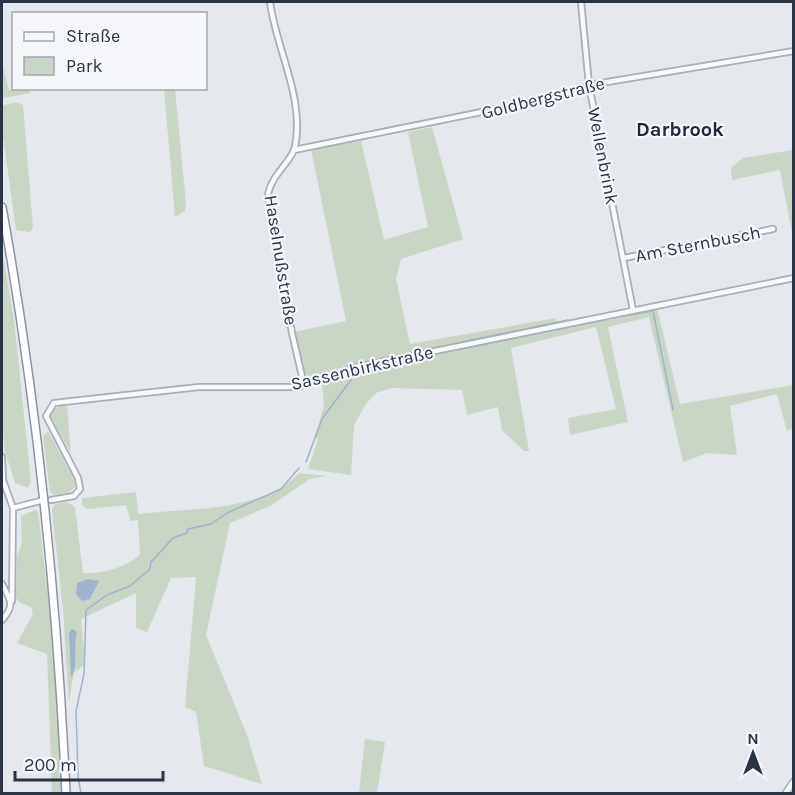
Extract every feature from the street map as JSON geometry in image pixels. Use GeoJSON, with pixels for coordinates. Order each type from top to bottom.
{"type":"FeatureCollection","features":[{"type":"Feature","properties":{"kind":"highway"},"geometry":{"type":"LineString","coordinates":[[2,207],[44,491],[58,652],[66,794]]}},
{"type":"Feature","properties":{"kind":"street"},"geometry":{"type":"LineString","coordinates":[[270,2],[273,26],[291,86],[296,136],[294,150]]}},
{"type":"Feature","properties":{"kind":"street","name":"Wellenbrink"},"geometry":{"type":"LineString","coordinates":[[581,2],[590,85],[633,310]]}},
{"type":"Feature","properties":{"kind":"street","name":"Goldbergstraße"},"geometry":{"type":"LineString","coordinates":[[294,150],[570,94],[590,85],[794,51]]}},
{"type":"Feature","properties":{"kind":"street","name":"Haselnußstraße"},"geometry":{"type":"LineString","coordinates":[[294,150],[270,184],[268,194],[292,333],[304,385]]}},
{"type":"Feature","properties":{"kind":"street","name":"Am Sternbusch"},"geometry":{"type":"LineString","coordinates":[[624,258],[773,229]]}},
{"type":"Feature","properties":{"kind":"street","name":"Sassenbirkstraße"},"geometry":{"type":"LineString","coordinates":[[51,500],[74,496],[80,489],[78,477],[46,416],[54,403],[199,387],[297,387],[356,367],[794,278]]}},
{"type":"Feature","properties":{"kind":"street"},"geometry":{"type":"LineString","coordinates":[[2,458],[3,480],[13,508],[12,601],[11,610],[2,620]]}},
{"type":"Feature","properties":{"kind":"street"},"geometry":{"type":"LineString","coordinates":[[13,508],[40,501]]}},
{"type":"Feature","properties":{"kind":"street"},"geometry":{"type":"LineString","coordinates":[[2,584],[12,601]]}},
{"type":"Feature","properties":{"kind":"street"},"geometry":{"type":"LineString","coordinates":[[785,794],[794,781]]}},
{"type":"Feature","properties":{"kind":"green space"},"geometry":{"type":"Polygon","coordinates":[[[2,63],[9,90],[29,90],[31,93],[3,98],[2,63]]]}},
{"type":"Feature","properties":{"kind":"green space"},"geometry":{"type":"Polygon","coordinates":[[[164,90],[175,90],[186,203],[185,211],[175,217],[164,90]]]}},
{"type":"Feature","properties":{"kind":"green space"},"geometry":{"type":"Polygon","coordinates":[[[16,102],[23,105],[33,228],[30,232],[16,230],[2,129],[2,106],[16,102]]]}},
{"type":"Feature","properties":{"kind":"green space"},"geometry":{"type":"Polygon","coordinates":[[[432,127],[463,239],[401,259],[396,279],[410,344],[556,318],[560,329],[657,308],[680,404],[793,385],[793,428],[787,431],[777,394],[730,406],[737,455],[707,453],[683,462],[649,317],[608,327],[628,422],[570,435],[568,418],[616,409],[596,327],[511,348],[529,451],[524,451],[502,430],[498,407],[467,415],[462,390],[391,388],[376,393],[366,404],[354,425],[351,475],[308,469],[318,439],[314,438],[324,407],[322,383],[351,373],[349,365],[310,378],[304,376],[294,332],[346,321],[311,149],[361,141],[384,240],[428,227],[408,132],[432,127]]]}},
{"type":"Feature","properties":{"kind":"green space"},"geometry":{"type":"Polygon","coordinates":[[[794,150],[793,238],[780,170],[732,180],[731,168],[743,158],[794,150]]]}},
{"type":"Feature","properties":{"kind":"green space"},"geometry":{"type":"Polygon","coordinates":[[[2,250],[14,320],[31,481],[28,488],[15,483],[5,451],[2,420],[2,250]]]}},
{"type":"Feature","properties":{"kind":"green space"},"geometry":{"type":"Polygon","coordinates":[[[67,405],[71,453],[50,416],[52,410],[67,405]]]}},
{"type":"Feature","properties":{"kind":"green space"},"geometry":{"type":"Polygon","coordinates":[[[48,431],[75,481],[75,487],[69,492],[55,495],[50,492],[43,436],[48,431]]]}},
{"type":"Feature","properties":{"kind":"green space"},"geometry":{"type":"Polygon","coordinates":[[[299,473],[327,476],[310,479],[270,506],[230,523],[206,635],[247,735],[262,784],[204,766],[196,712],[185,707],[196,577],[171,578],[147,632],[136,628],[136,593],[81,619],[85,665],[74,672],[69,702],[63,610],[52,510],[55,504],[67,502],[75,507],[83,573],[98,572],[120,567],[140,555],[138,520],[131,521],[126,505],[87,509],[82,505],[82,498],[136,492],[138,514],[202,509],[246,502],[266,495],[284,486],[299,473]]]}},
{"type":"Feature","properties":{"kind":"green space"},"geometry":{"type":"Polygon","coordinates":[[[35,510],[38,511],[55,658],[61,793],[52,793],[47,654],[17,643],[33,614],[31,607],[19,602],[16,598],[17,556],[22,543],[21,516],[35,510]]]}},
{"type":"Feature","properties":{"kind":"green space"},"geometry":{"type":"Polygon","coordinates":[[[365,739],[385,742],[377,793],[359,793],[365,739]]]}},
{"type":"Feature","properties":{"kind":"water"},"geometry":{"type":"Polygon","coordinates":[[[88,579],[99,581],[90,599],[82,601],[76,594],[77,583],[88,579]]]}},
{"type":"Feature","properties":{"kind":"water"},"geometry":{"type":"Polygon","coordinates":[[[72,629],[77,632],[75,667],[71,678],[69,632],[72,629]]]}},
{"type":"Feature","properties":{"kind":"waterway"},"geometry":{"type":"LineString","coordinates":[[604,319],[653,311],[673,410]]}},
{"type":"Feature","properties":{"kind":"waterway"},"geometry":{"type":"LineString","coordinates":[[462,342],[568,320]]}},
{"type":"Feature","properties":{"kind":"waterway"},"geometry":{"type":"LineString","coordinates":[[523,336],[598,321]]}},
{"type":"Feature","properties":{"kind":"waterway"},"geometry":{"type":"LineString","coordinates":[[461,349],[516,338]]}},
{"type":"Feature","properties":{"kind":"waterway"},"geometry":{"type":"LineString","coordinates":[[384,359],[449,345]]}},
{"type":"Feature","properties":{"kind":"waterway"},"geometry":{"type":"LineString","coordinates":[[306,462],[322,419],[359,369],[452,350]]}},
{"type":"Feature","properties":{"kind":"waterway"},"geometry":{"type":"LineString","coordinates":[[322,376],[378,360]]}},
{"type":"Feature","properties":{"kind":"waterway"},"geometry":{"type":"LineString","coordinates":[[81,794],[78,776],[76,711],[84,674],[86,610],[107,595],[130,586],[150,569],[151,562],[173,538],[187,533],[188,529],[211,524],[227,513],[281,489],[299,468]]}},
{"type":"Feature","properties":{"kind":"district","name":"Darbrook"},"geometry":{"type":"Point","coordinates":[680,129]}}]}
